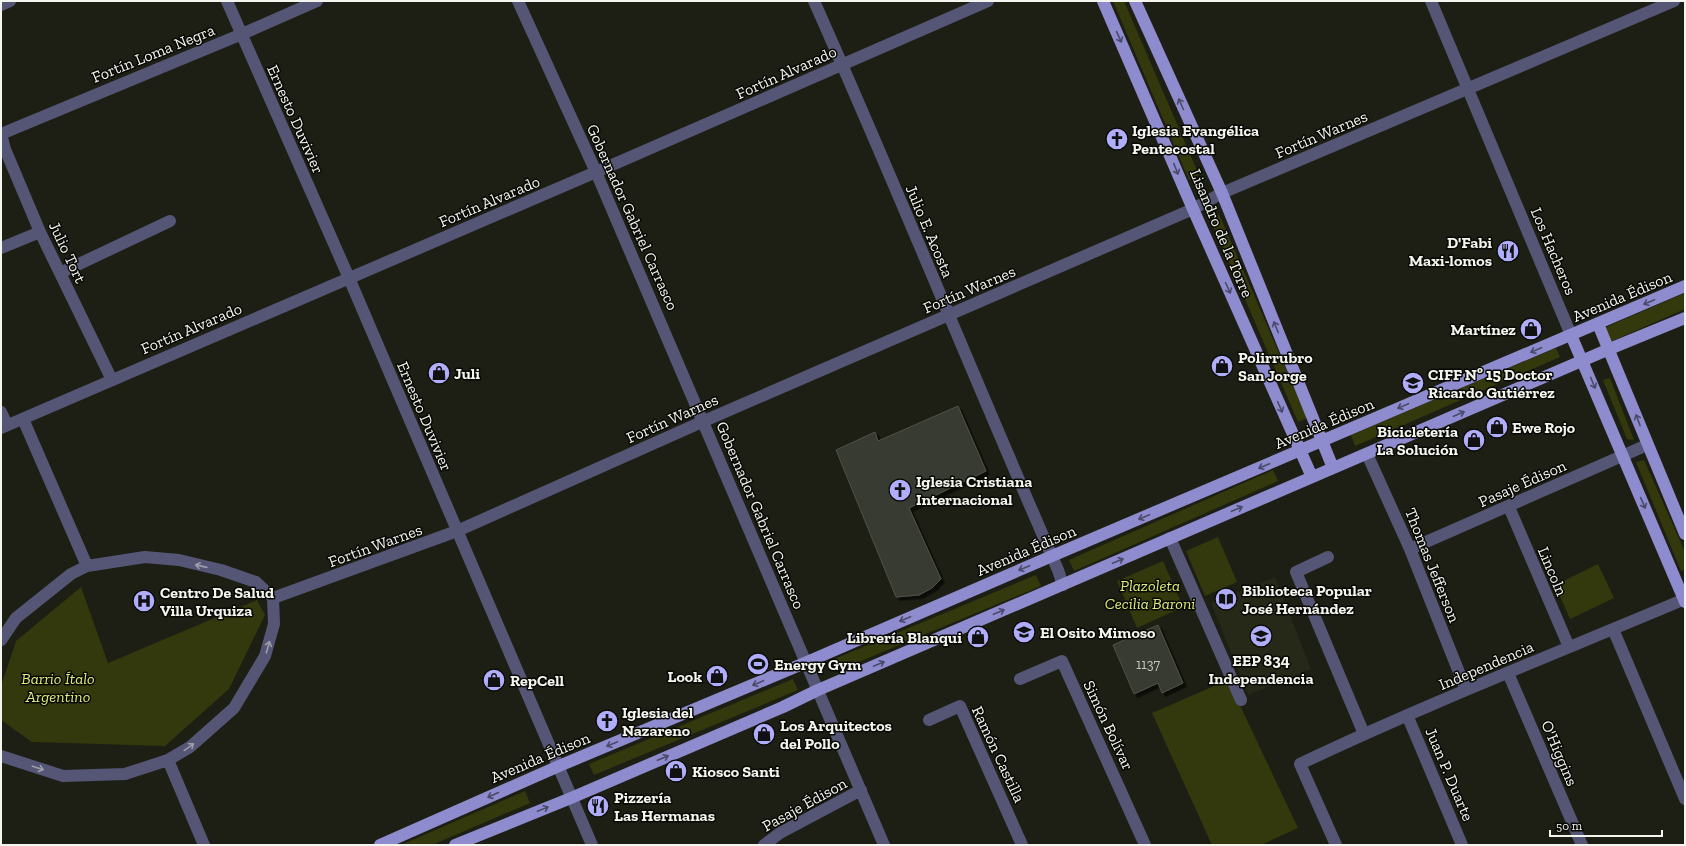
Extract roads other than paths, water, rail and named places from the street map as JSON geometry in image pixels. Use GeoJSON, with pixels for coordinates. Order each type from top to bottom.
{"type":"FeatureCollection","features":[{"type":"Feature","properties":{"kind":"main road","name":"Lisandro de la Torre"},"geometry":{"type":"LineString","coordinates":[[1103,1],[1193,209],[1312,477]]}},
{"type":"Feature","properties":{"kind":"main road","name":"Lisandro de la Torre"},"geometry":{"type":"LineString","coordinates":[[1135,1],[1222,193],[1323,440],[1333,468]]}},
{"type":"Feature","properties":{"kind":"main road","name":"Avenida Édison"},"geometry":{"type":"LineString","coordinates":[[380,845],[558,766],[807,662],[1685,286]]}},
{"type":"Feature","properties":{"kind":"main road"},"geometry":{"type":"LineString","coordinates":[[455,845],[571,798],[1583,360],[1685,318]]}},
{"type":"Feature","properties":{"kind":"main road"},"geometry":{"type":"LineString","coordinates":[[1598,324],[1607,350],[1630,399],[1647,445],[1685,534]]}},
{"type":"Feature","properties":{"kind":"main road","name":"Los Hacheros"},"geometry":{"type":"LineString","coordinates":[[1572,335],[1622,456],[1685,600]]}},
{"type":"Feature","properties":{"kind":"street"},"geometry":{"type":"LineString","coordinates":[[1,5],[10,1]]}},
{"type":"Feature","properties":{"kind":"street","name":"Ernesto Duvivier"},"geometry":{"type":"LineString","coordinates":[[227,1],[349,278],[592,845]]}},
{"type":"Feature","properties":{"kind":"street","name":"Fortín Loma Negra"},"geometry":{"type":"LineString","coordinates":[[1,134],[242,34],[317,1]]}},
{"type":"Feature","properties":{"kind":"street","name":"Gobernador Gabriel Carrasco"},"geometry":{"type":"LineString","coordinates":[[518,1],[596,172],[704,421],[884,845]]}},
{"type":"Feature","properties":{"kind":"street","name":"Julio E. Acosta"},"geometry":{"type":"LineString","coordinates":[[814,1],[1052,556],[1063,585]]}},
{"type":"Feature","properties":{"kind":"street","name":"Fortín Alvarado"},"geometry":{"type":"LineString","coordinates":[[4,427],[988,1]]}},
{"type":"Feature","properties":{"kind":"street","name":"Los Hacheros"},"geometry":{"type":"LineString","coordinates":[[1430,1],[1572,335]]}},
{"type":"Feature","properties":{"kind":"street","name":"Fortín Warnes"},"geometry":{"type":"LineString","coordinates":[[273,598],[457,531],[704,421],[1193,209],[1222,193],[1468,90],[1674,1]]}},
{"type":"Feature","properties":{"kind":"street","name":"Julio Tort"},"geometry":{"type":"LineString","coordinates":[[1,134],[5,149],[40,232],[112,380]]}},
{"type":"Feature","properties":{"kind":"street"},"geometry":{"type":"LineString","coordinates":[[60,273],[170,221]]}},
{"type":"Feature","properties":{"kind":"street"},"geometry":{"type":"LineString","coordinates":[[1,248],[40,232]]}},
{"type":"Feature","properties":{"kind":"street"},"geometry":{"type":"LineString","coordinates":[[1,412],[4,427]]}},
{"type":"Feature","properties":{"kind":"street"},"geometry":{"type":"LineString","coordinates":[[23,419],[87,566]]}},
{"type":"Feature","properties":{"kind":"street","name":"Pasaje Édison"},"geometry":{"type":"LineString","coordinates":[[1410,549],[1509,507],[1647,445]]}},
{"type":"Feature","properties":{"kind":"street","name":"Thomas Jefferson"},"geometry":{"type":"LineString","coordinates":[[1367,454],[1410,549],[1466,690]]}},
{"type":"Feature","properties":{"kind":"street","name":"Lincoln"},"geometry":{"type":"LineString","coordinates":[[1509,507],[1569,647]]}},
{"type":"Feature","properties":{"kind":"street"},"geometry":{"type":"LineString","coordinates":[[1170,538],[1241,700]]}},
{"type":"Feature","properties":{"kind":"street"},"geometry":{"type":"LineString","coordinates":[[1,640],[16,618],[71,574],[87,566],[145,557],[179,560],[221,570],[256,582],[273,598],[274,624],[265,656],[234,708],[190,747],[168,760],[125,774],[64,776],[1,756]]}},
{"type":"Feature","properties":{"kind":"street"},"geometry":{"type":"LineString","coordinates":[[1328,557],[1296,572],[1364,734]]}},
{"type":"Feature","properties":{"kind":"street","name":"Independencia"},"geometry":{"type":"LineString","coordinates":[[1332,844],[1300,764],[1407,715],[1613,628],[1685,600]]}},
{"type":"Feature","properties":{"kind":"street"},"geometry":{"type":"LineString","coordinates":[[1613,628],[1685,799]]}},
{"type":"Feature","properties":{"kind":"street","name":"Simón Bolívar"},"geometry":{"type":"LineString","coordinates":[[1020,679],[1062,661],[1146,845]]}},
{"type":"Feature","properties":{"kind":"street","name":"O'Higgins"},"geometry":{"type":"LineString","coordinates":[[1508,673],[1582,845]]}},
{"type":"Feature","properties":{"kind":"street","name":"Ramón Castilla"},"geometry":{"type":"LineString","coordinates":[[929,720],[960,706],[1022,845]]}},
{"type":"Feature","properties":{"kind":"street","name":"Juan P. Duarte"},"geometry":{"type":"LineString","coordinates":[[1407,715],[1462,845]]}},
{"type":"Feature","properties":{"kind":"street"},"geometry":{"type":"LineString","coordinates":[[168,760],[204,845]]}},
{"type":"Feature","properties":{"kind":"street","name":"Pasaje Édison"},"geometry":{"type":"LineString","coordinates":[[764,845],[780,833],[861,790]]}},
{"type":"Feature","properties":{"kind":"place","name":"Iglesia Evangélica Pentecostal"},"geometry":{"type":"Point","coordinates":[1117,139]}},
{"type":"Feature","properties":{"kind":"place","name":"D'Fabi Maxi-lomos"},"geometry":{"type":"Point","coordinates":[1508,251]}},
{"type":"Feature","properties":{"kind":"place","name":"Martínez"},"geometry":{"type":"Point","coordinates":[1531,329]}},
{"type":"Feature","properties":{"kind":"place","name":"Polirrubro San Jorge"},"geometry":{"type":"Point","coordinates":[1222,366]}},
{"type":"Feature","properties":{"kind":"place","name":"Juli"},"geometry":{"type":"Point","coordinates":[439,373]}},
{"type":"Feature","properties":{"kind":"place","name":"CIFF Nº 15 Doctor Ricardo Gutiérrez"},"geometry":{"type":"Point","coordinates":[1413,383]}},
{"type":"Feature","properties":{"kind":"place","name":"Ewe Rojo"},"geometry":{"type":"Point","coordinates":[1497,427]}},
{"type":"Feature","properties":{"kind":"place","name":"Bicicletería La Solución"},"geometry":{"type":"Point","coordinates":[1474,440]}},
{"type":"Feature","properties":{"kind":"place","name":"Iglesia Cristiana Internacional"},"geometry":{"type":"Point","coordinates":[900,490]}},
{"type":"Feature","properties":{"kind":"place","name":"Biblioteca Popular José Hernández"},"geometry":{"type":"Point","coordinates":[1226,599]}},
{"type":"Feature","properties":{"kind":"place","name":"Centro De Salud Villa Urquiza"},"geometry":{"type":"Point","coordinates":[144,601]}},
{"type":"Feature","properties":{"kind":"place","name":"El Osito Mimoso"},"geometry":{"type":"Point","coordinates":[1024,632]}},
{"type":"Feature","properties":{"kind":"place","name":"EEP 834 Independencia"},"geometry":{"type":"Point","coordinates":[1261,636]}},
{"type":"Feature","properties":{"kind":"place","name":"Librería Blanqui"},"geometry":{"type":"Point","coordinates":[978,637]}},
{"type":"Feature","properties":{"kind":"place","name":"Energy Gym"},"geometry":{"type":"Point","coordinates":[758,664]}},
{"type":"Feature","properties":{"kind":"place","name":"Look"},"geometry":{"type":"Point","coordinates":[717,676]}},
{"type":"Feature","properties":{"kind":"place","name":"RepCell"},"geometry":{"type":"Point","coordinates":[494,680]}},
{"type":"Feature","properties":{"kind":"place","name":"Iglesia del Nazareno"},"geometry":{"type":"Point","coordinates":[607,721]}},
{"type":"Feature","properties":{"kind":"place","name":"Los Arquitectos del Pollo"},"geometry":{"type":"Point","coordinates":[764,734]}},
{"type":"Feature","properties":{"kind":"place","name":"Kiosco Santi"},"geometry":{"type":"Point","coordinates":[676,771]}},
{"type":"Feature","properties":{"kind":"place","name":"Pizzería Las Hermanas"},"geometry":{"type":"Point","coordinates":[598,806]}},
{"type":"Feature","properties":{"kind":"park label","name":"Plazoleta Cecilia Baroni"},"geometry":{"type":"Point","coordinates":[1150,594]}},
{"type":"Feature","properties":{"kind":"park label","name":"Barrio Ítalo Argentino"},"geometry":{"type":"Point","coordinates":[58,687]}}]}
